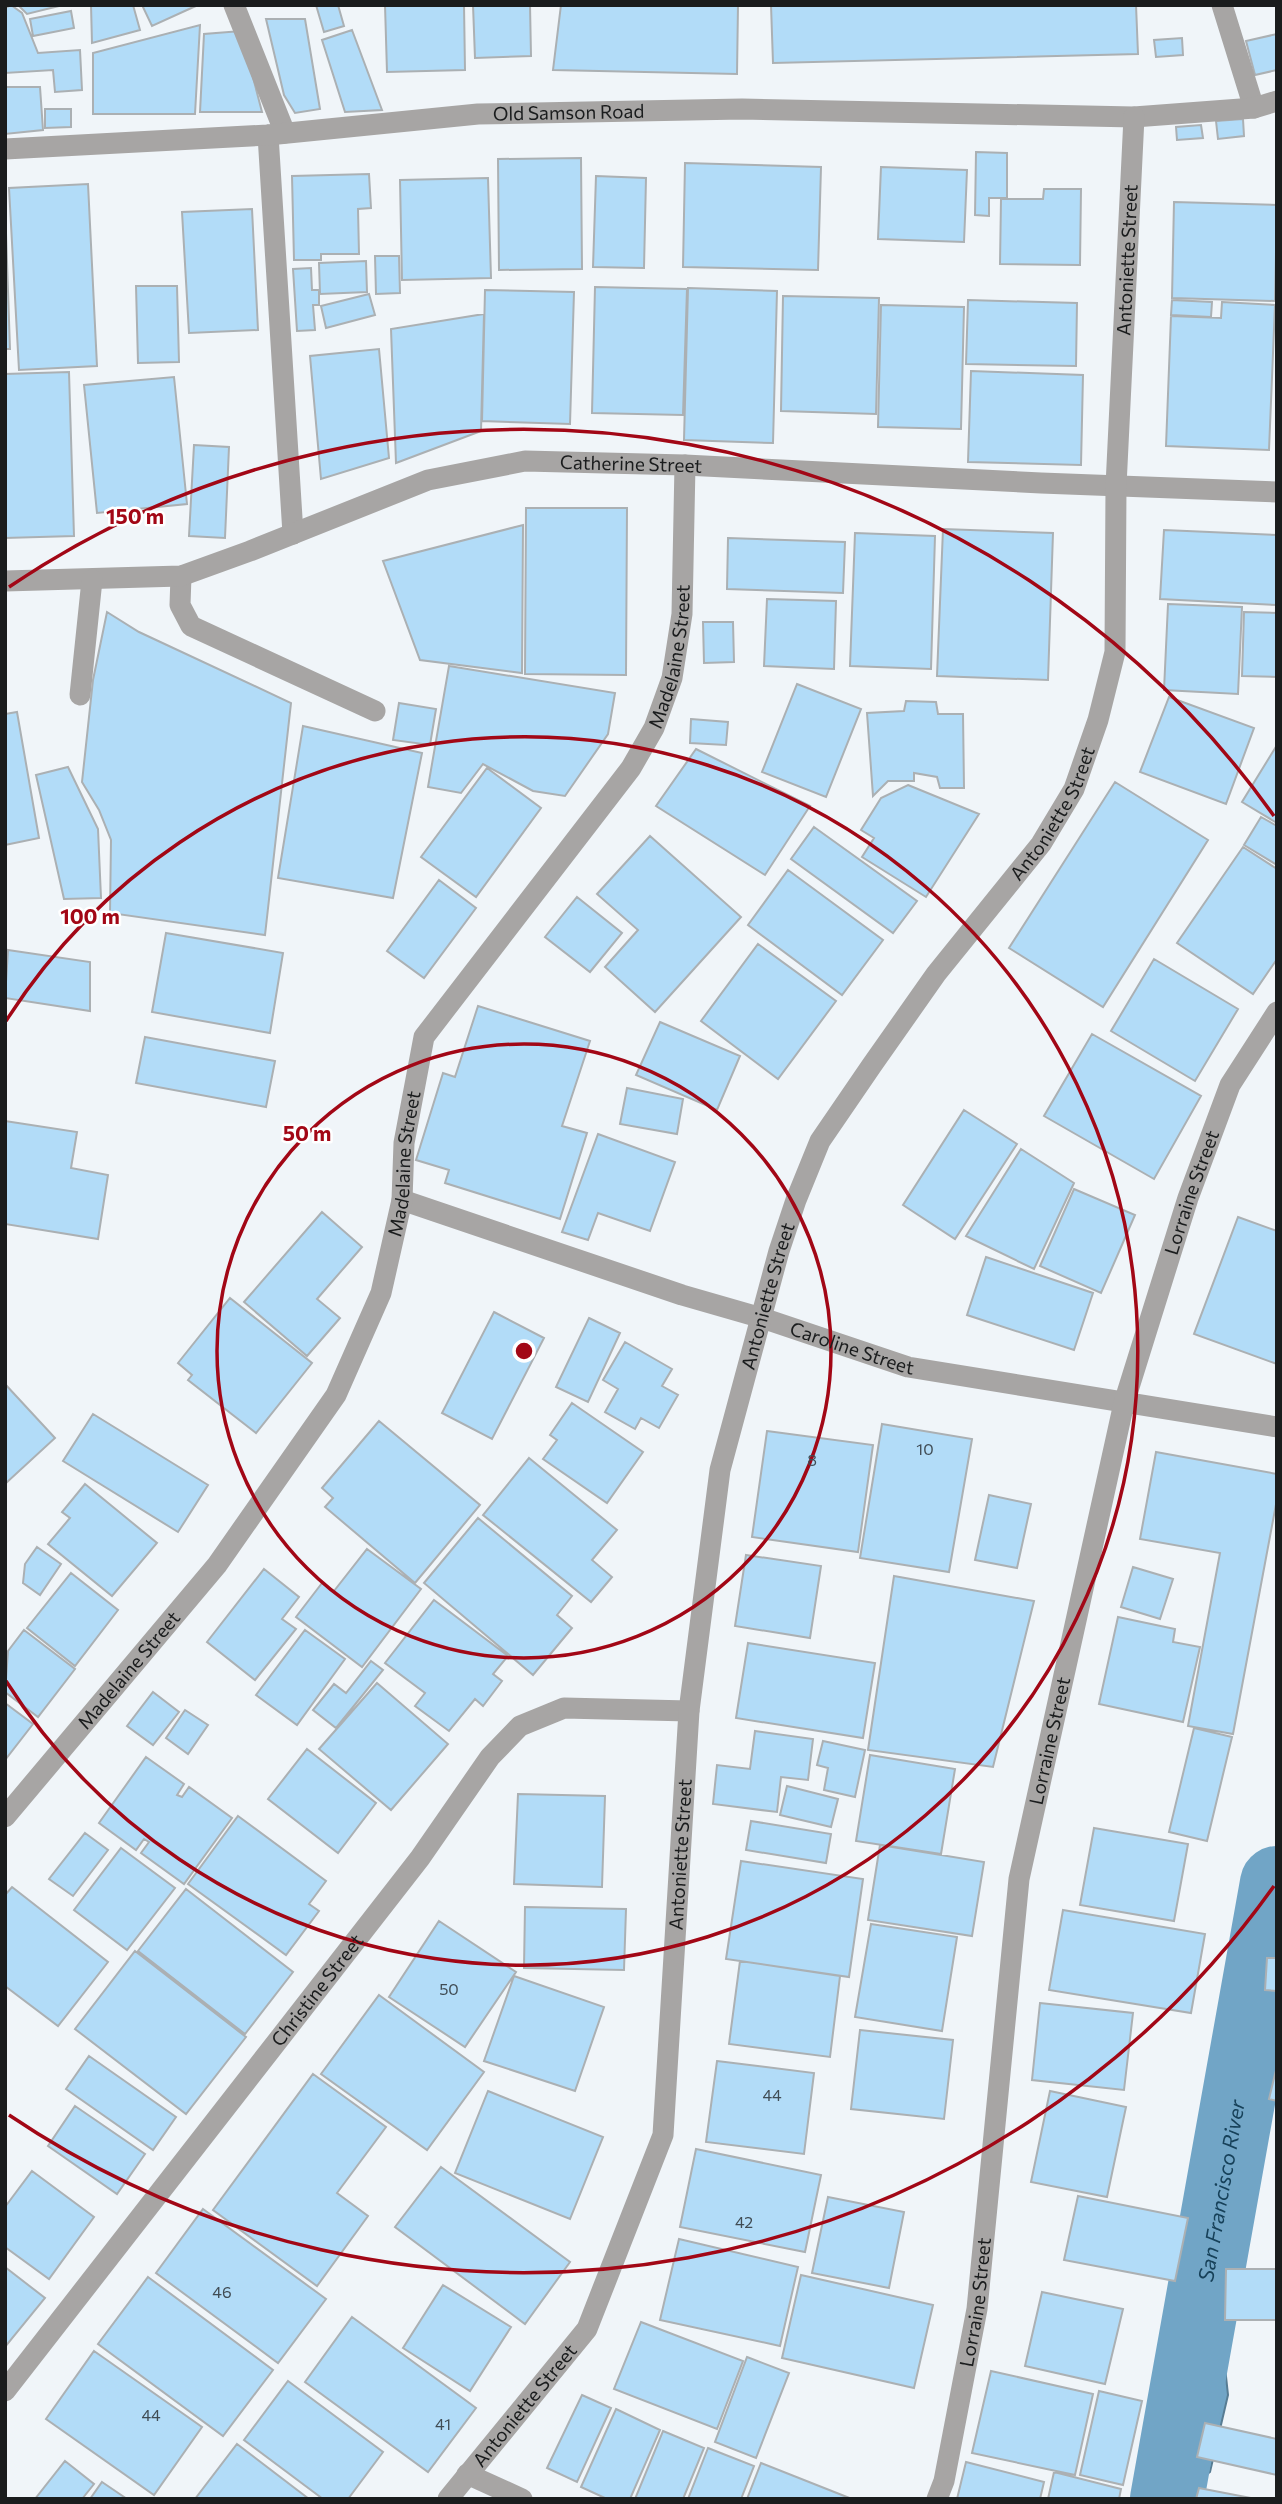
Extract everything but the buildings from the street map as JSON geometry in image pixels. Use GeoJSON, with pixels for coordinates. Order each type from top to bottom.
{"type":"FeatureCollection","features":[{"type":"Feature","properties":{"kind":"street"},"geometry":{"type":"LineString","coordinates":[[234,5],[276,134],[293,534]]}},
{"type":"Feature","properties":{"kind":"street"},"geometry":{"type":"LineString","coordinates":[[1222,5],[1254,108]]}},
{"type":"Feature","properties":{"kind":"street"},"geometry":{"type":"LineString","coordinates":[[1134,117],[1254,108],[1277,100]]}},
{"type":"Feature","properties":{"kind":"street","name":"Old Samson Road"},"geometry":{"type":"LineString","coordinates":[[5,149],[276,134],[478,114],[742,109],[1134,117]]}},
{"type":"Feature","properties":{"kind":"street","name":"Antoniette Street"},"geometry":{"type":"LineString","coordinates":[[448,2499],[587,2329],[663,2135],[689,1711],[720,1470],[779,1251],[796,1200],[820,1141],[936,974],[1041,845],[1074,789],[1098,720],[1115,652],[1116,486],[1134,117]]}},
{"type":"Feature","properties":{"kind":"street","name":"Catherine Street"},"geometry":{"type":"LineString","coordinates":[[5,581],[181,576],[428,481],[526,461],[685,465],[1277,492]]}},
{"type":"Feature","properties":{"kind":"street","name":"Madelaine Street"},"geometry":{"type":"LineString","coordinates":[[5,1817],[217,1565],[336,1395],[381,1293],[402,1200],[404,1143],[424,1037],[631,768],[654,728],[672,678],[682,614],[685,465]]}},
{"type":"Feature","properties":{"kind":"street"},"geometry":{"type":"LineString","coordinates":[[181,576],[180,605],[191,626],[375,711]]}},
{"type":"Feature","properties":{"kind":"street"},"geometry":{"type":"LineString","coordinates":[[80,695],[92,580]]}},
{"type":"Feature","properties":{"kind":"street","name":"Lorraine Street"},"geometry":{"type":"LineString","coordinates":[[937,2499],[944,2481],[977,2309],[1019,1879],[1125,1403],[1188,1198],[1230,1085],[1277,1012]]}},
{"type":"Feature","properties":{"kind":"street","name":"Caroline Street"},"geometry":{"type":"LineString","coordinates":[[402,1200],[681,1295],[762,1318],[908,1367],[1277,1427]]}},
{"type":"Feature","properties":{"kind":"street","name":"Christine Street"},"geometry":{"type":"LineString","coordinates":[[5,2390],[420,1858],[490,1757],[520,1726],[565,1708],[689,1711]]}},
{"type":"Feature","properties":{"kind":"street"},"geometry":{"type":"LineString","coordinates":[[467,2474],[522,2499]]}},
{"type":"Feature","properties":{"kind":"water"},"geometry":{"type":"Polygon","coordinates":[[[1196,2222],[1222,2232],[1218,2302],[1228,2395],[1210,2472],[1190,2487],[1188,2494],[1192,2499],[1151,2499],[1171,2366],[1170,2334],[1196,2222]]]}},
{"type":"Feature","properties":{"kind":"waterway","name":"San Francisco River"},"geometry":{"type":"LineString","coordinates":[[1167,2499],[1277,1883]]}}]}
